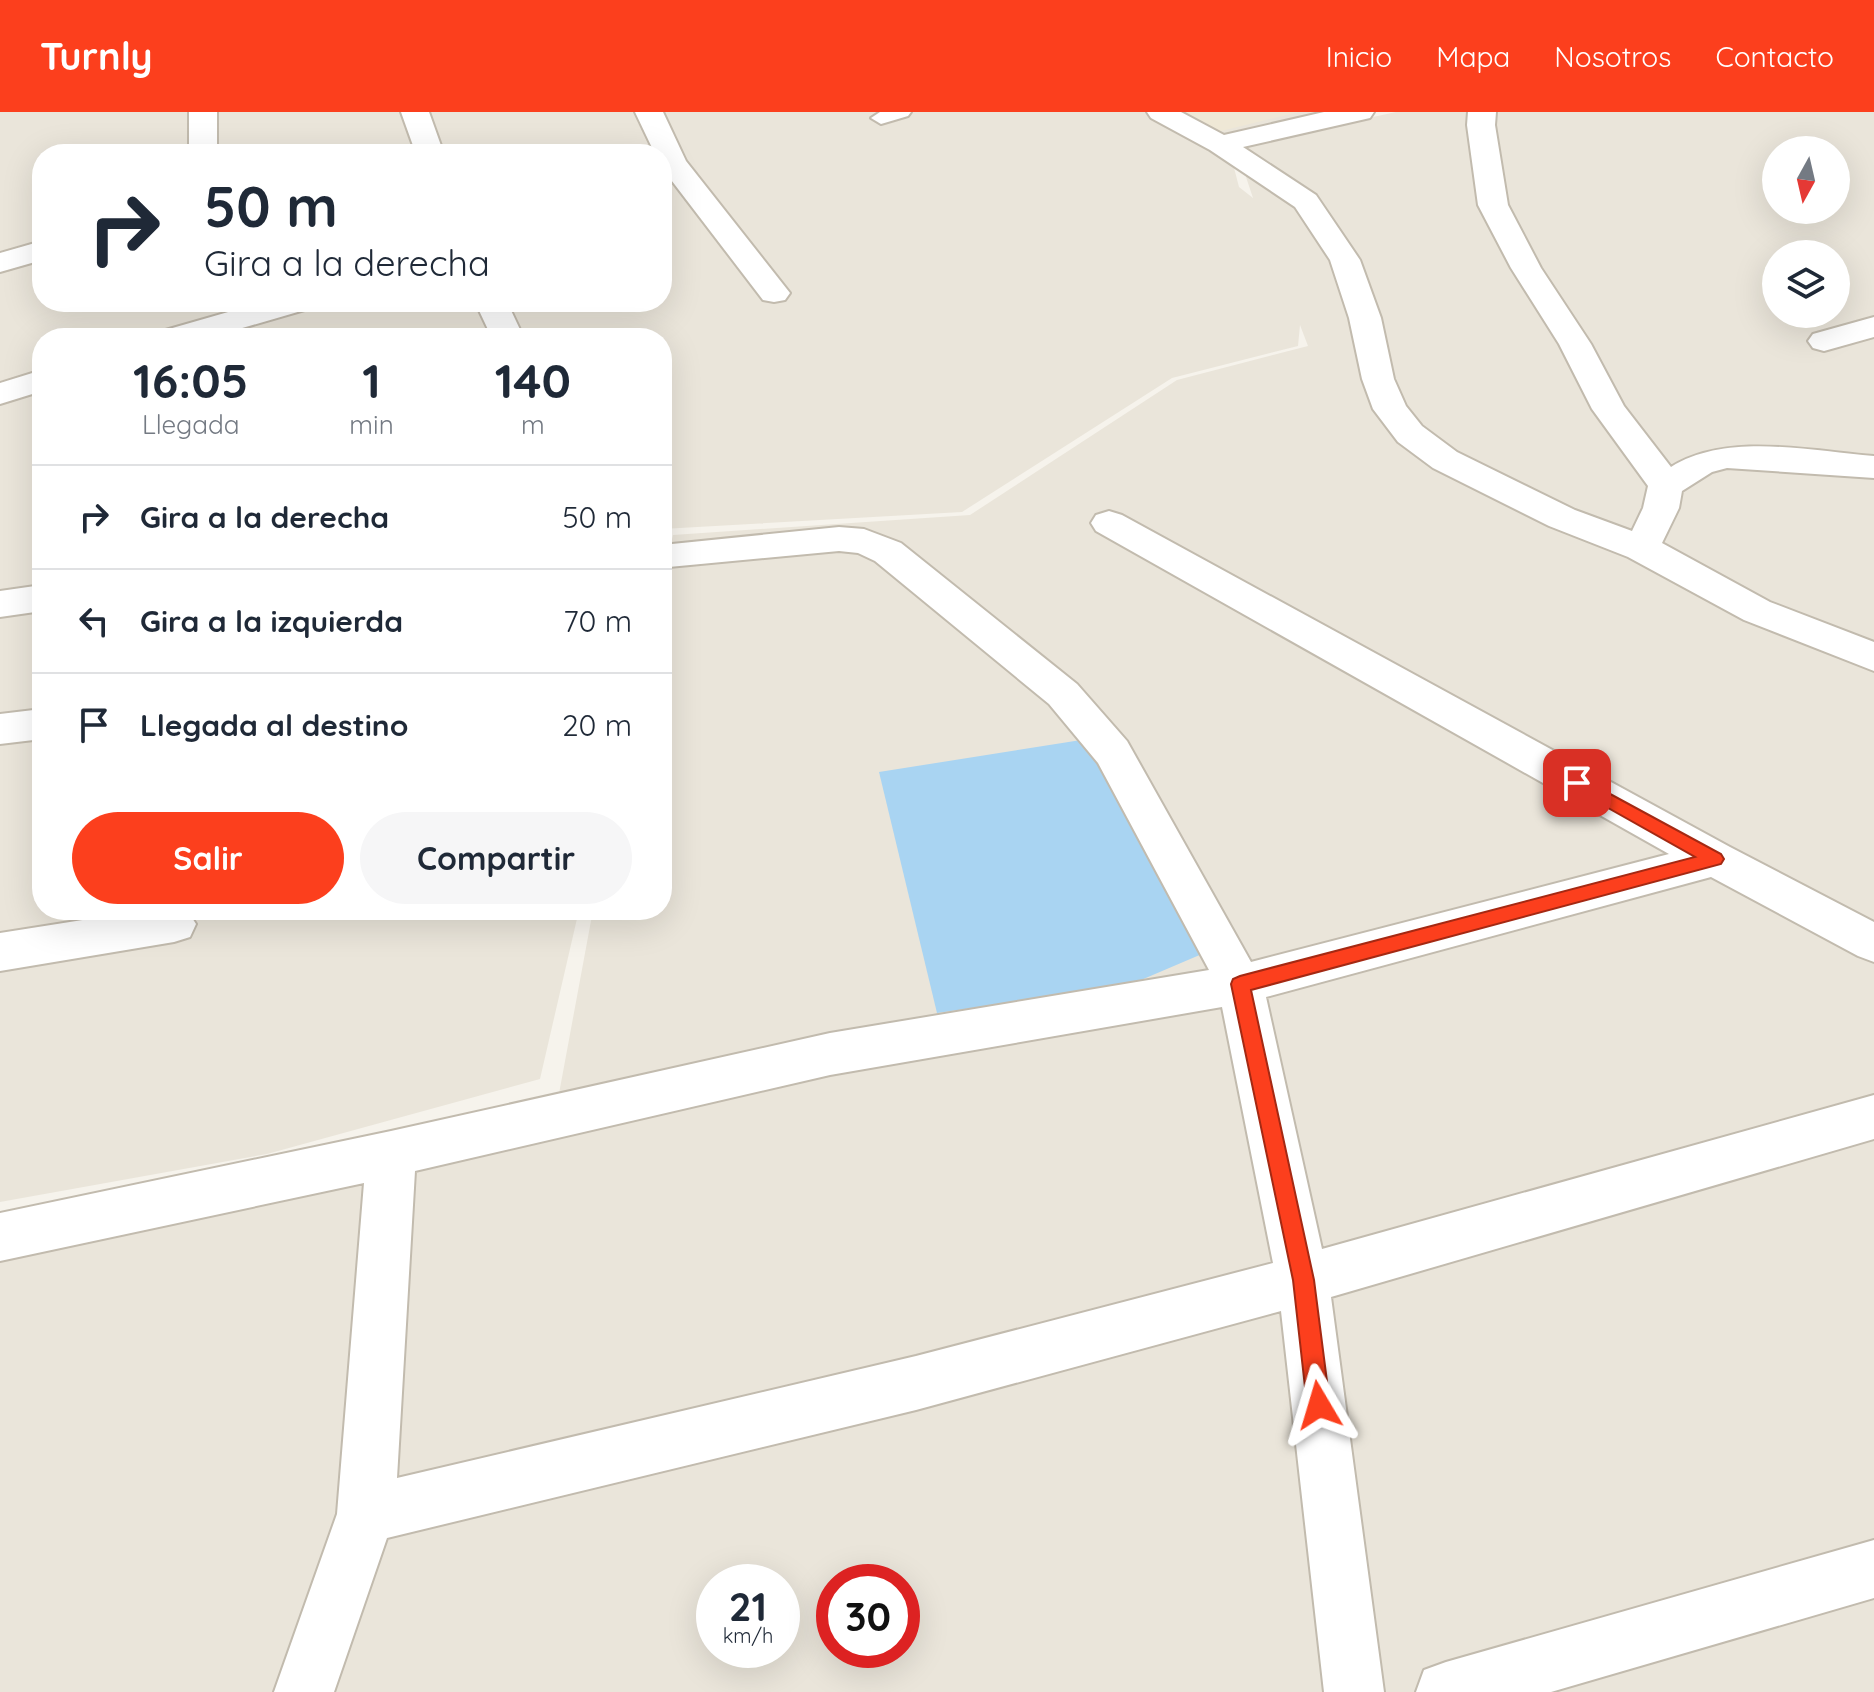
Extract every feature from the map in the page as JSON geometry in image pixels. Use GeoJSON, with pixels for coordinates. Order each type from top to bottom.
{"type":"FeatureCollection","features":[{"type":"Feature","properties":{"kind":"street"},"geometry":{"type":"LineString","coordinates":[[203,112],[203,144]]}},
{"type":"Feature","properties":{"kind":"street"},"geometry":{"type":"LineString","coordinates":[[415,112],[420,144]]}},
{"type":"Feature","properties":{"kind":"street"},"geometry":{"type":"LineString","coordinates":[[649,112],[664,144]]}},
{"type":"Feature","properties":{"kind":"street"},"geometry":{"type":"LineString","coordinates":[[1161,112],[1220,144],[1306,201],[1345,260],[1365,318],[1378,379],[1390,409],[1410,434],[1445,460],[1562,518],[1641,548],[1757,611],[1874,657]]}},
{"type":"Feature","properties":{"kind":"street"},"geometry":{"type":"LineString","coordinates":[[1220,144],[1360,112]]}},
{"type":"Feature","properties":{"kind":"street"},"geometry":{"type":"LineString","coordinates":[[1482,112],[1481,125],[1493,205],[1526,268],[1575,344],[1609,409],[1666,485]]}},
{"type":"Feature","properties":{"kind":"street"},"geometry":{"type":"LineString","coordinates":[[672,161],[774,293]]}},
{"type":"Feature","properties":{"kind":"street"},"geometry":{"type":"LineString","coordinates":[[0,263],[32,253]]}},
{"type":"Feature","properties":{"kind":"street"},"geometry":{"type":"LineString","coordinates":[[195,328],[230,312]]}},
{"type":"Feature","properties":{"kind":"street"},"geometry":{"type":"LineString","coordinates":[[1824,341],[1874,327]]}},
{"type":"Feature","properties":{"kind":"street"},"geometry":{"type":"LineString","coordinates":[[0,394],[32,383]]}},
{"type":"Feature","properties":{"kind":"street"},"geometry":{"type":"LineString","coordinates":[[1641,548],[1661,508],[1666,485],[1700,464],[1727,457],[1874,467]]}},
{"type":"Feature","properties":{"kind":"street"},"geometry":{"type":"LineString","coordinates":[[1727,457],[1874,499]]}},
{"type":"Feature","properties":{"kind":"street"},"geometry":{"type":"LineString","coordinates":[[1109,523],[1715,859],[1874,943]]}},
{"type":"Feature","properties":{"kind":"street"},"geometry":{"type":"LineString","coordinates":[[672,555],[839,539],[864,541],[888,552],[1063,694],[1113,752],[1240,984],[1303,1280],[1354,1692]]}},
{"type":"Feature","properties":{"kind":"street"},"geometry":{"type":"LineString","coordinates":[[0,604],[32,599]]}},
{"type":"Feature","properties":{"kind":"street"},"geometry":{"type":"LineString","coordinates":[[0,729],[32,725]]}},
{"type":"Feature","properties":{"kind":"street"},"geometry":{"type":"LineString","coordinates":[[0,1237],[391,1154],[830,1054],[1240,984],[1715,859]]}},
{"type":"Feature","properties":{"kind":"street"},"geometry":{"type":"LineString","coordinates":[[0,952],[174,924]]}},
{"type":"Feature","properties":{"kind":"street"},"geometry":{"type":"LineString","coordinates":[[366,1514],[916,1383],[1303,1280],[1874,1117]]}},
{"type":"Feature","properties":{"kind":"street"},"geometry":{"type":"LineString","coordinates":[[304,1692],[366,1514],[391,1154]]}},
{"type":"Feature","properties":{"kind":"street"},"geometry":{"type":"LineString","coordinates":[[1446,1692],[1874,1569]]}},
{"type":"Feature","properties":{"kind":"shaded area"},"geometry":{"type":"Polygon","coordinates":[[[0,112],[1335,112],[1226,137],[1239,187],[1253,198],[1236,147],[1396,112],[1874,112],[1874,1692],[0,1692],[0,1245],[553,1126],[591,920],[672,920],[673,535],[970,515],[1177,380],[1308,346],[1300,325],[1298,346],[1172,378],[962,512],[672,528],[672,328],[32,328],[32,920],[577,920],[540,1079],[267,1154],[0,1202],[0,112]]]}},
{"type":"Feature","properties":{"kind":"shaded area"},"geometry":{"type":"Polygon","coordinates":[[[1180,112],[1299,112],[1217,132],[1180,112]]]}},
{"type":"Feature","properties":{"kind":"water"},"geometry":{"type":"Polygon","coordinates":[[[1113,735],[1209,951],[1127,986],[937,1013],[879,772],[1113,735]]]}},
{"type":"Feature","properties":{"kind":"route"},"geometry":{"type":"LineString","coordinates":[[1319,1405],[1303,1280],[1240,984],[1715,859],[1577,783]]}}]}
